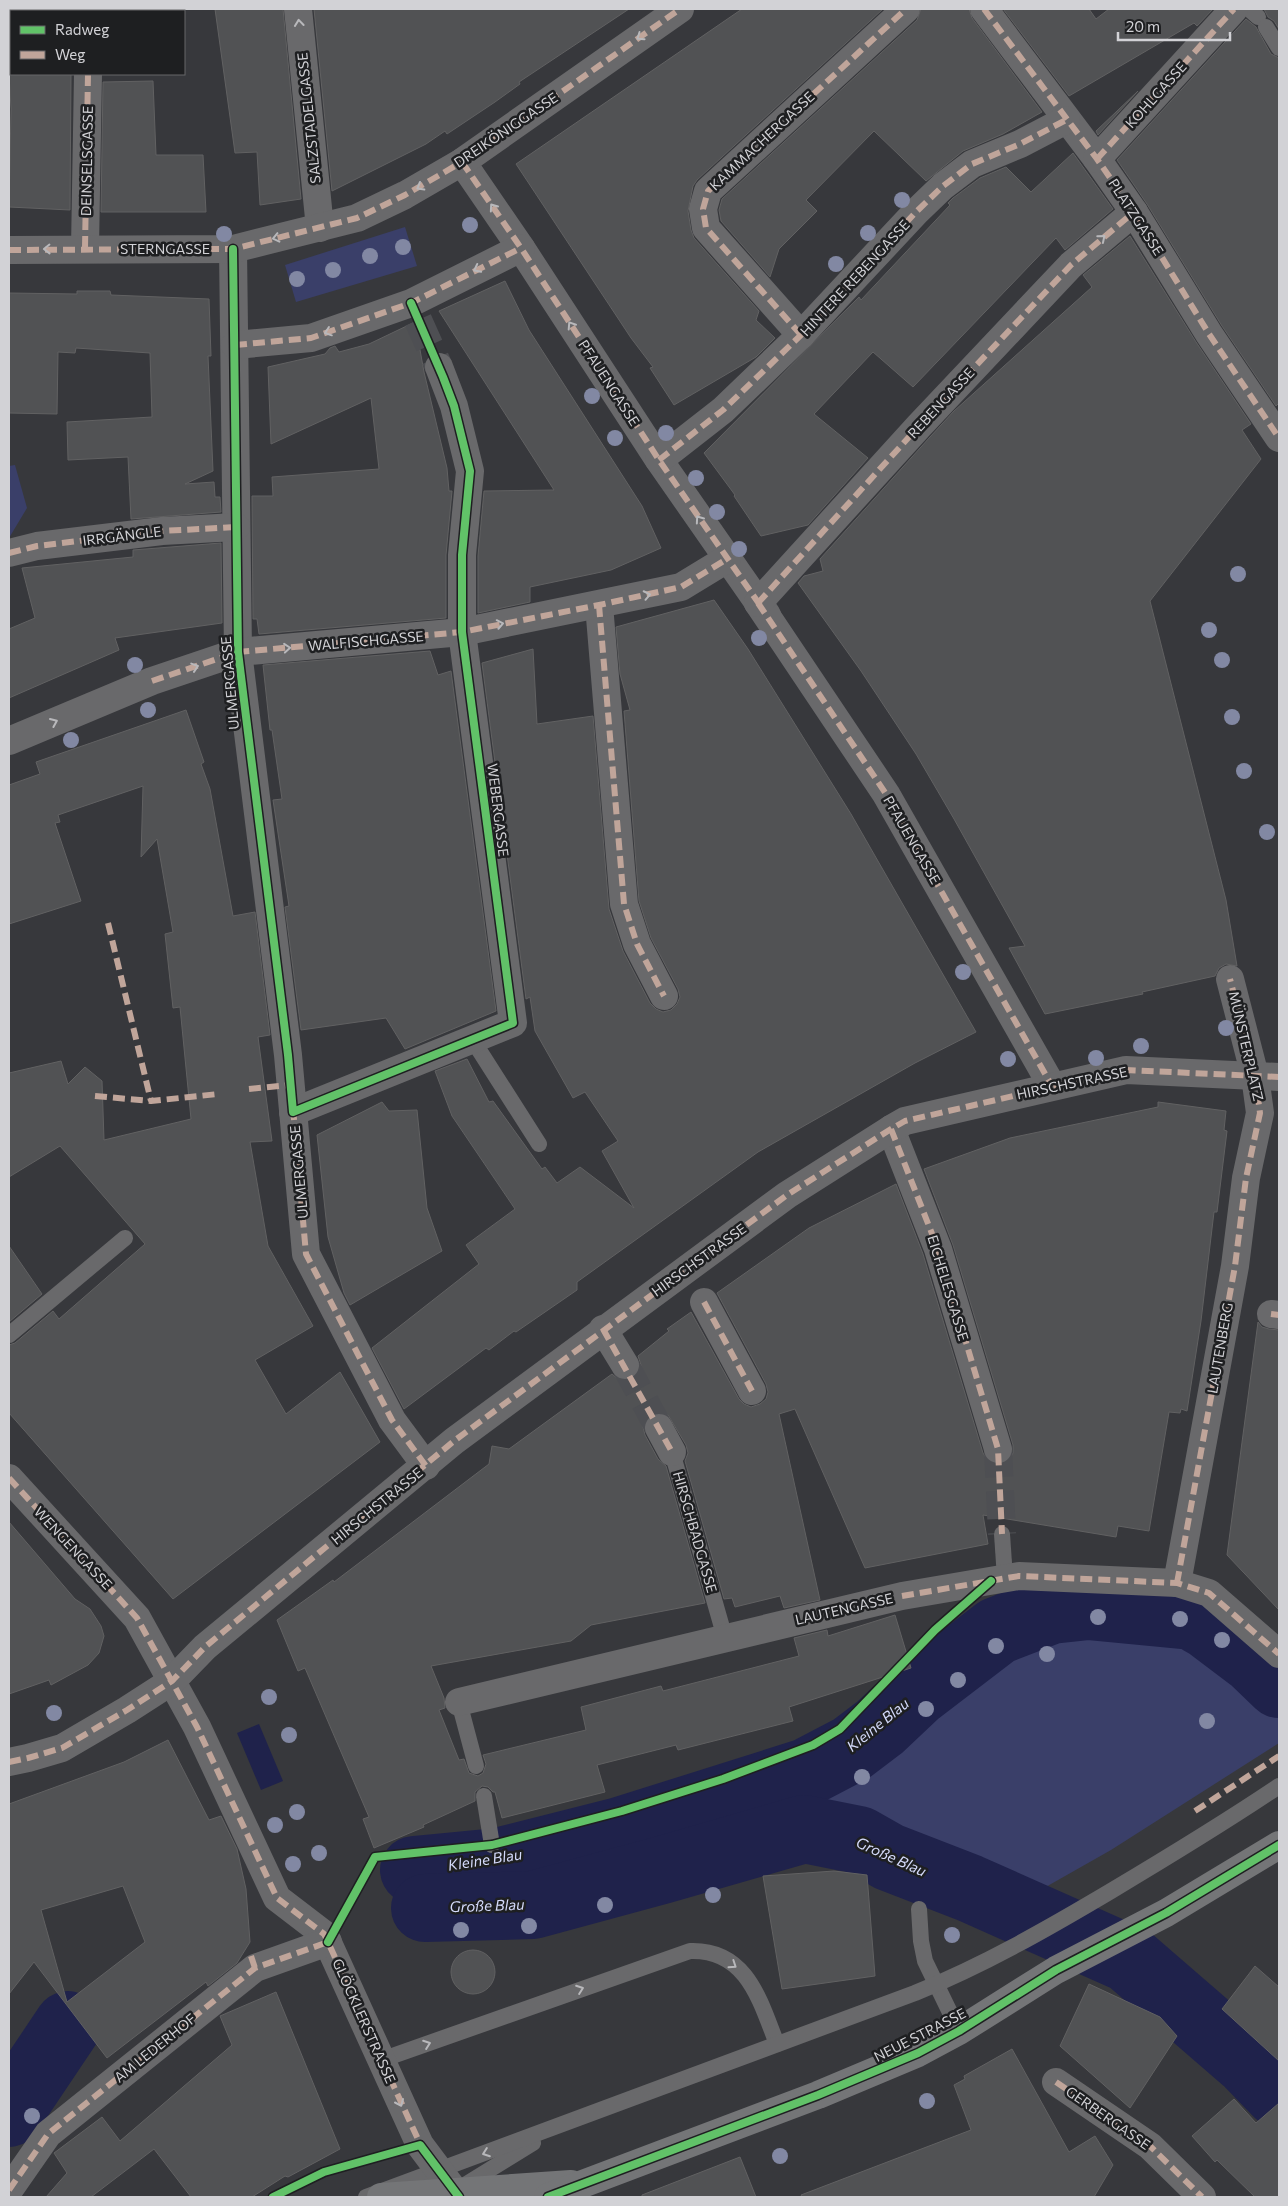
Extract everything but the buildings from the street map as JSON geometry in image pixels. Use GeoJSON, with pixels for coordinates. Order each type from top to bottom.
{"type":"FeatureCollection","features":[{"type":"Feature","properties":{"kind":"street","name":"SALZSTADELGASSE"},"geometry":{"type":"LineString","coordinates":[[298,9],[320,228]]}},
{"type":"Feature","properties":{"kind":"street","name":"DREIKÖNIGGASSE"},"geometry":{"type":"LineString","coordinates":[[320,228],[357,218],[405,195],[462,162],[680,9]]}},
{"type":"Feature","properties":{"kind":"street","name":"KAMMACHERGASSE"},"geometry":{"type":"LineString","coordinates":[[801,335],[706,228],[703,210],[708,191],[906,9]]}},
{"type":"Feature","properties":{"kind":"street","name":"PLATZGASSE"},"geometry":{"type":"LineString","coordinates":[[984,9],[1066,120],[1098,159],[1134,212],[1209,334],[1278,436]]}},
{"type":"Feature","properties":{"kind":"street","name":"KOHLGASSE"},"geometry":{"type":"LineString","coordinates":[[1098,159],[1252,16]]}},
{"type":"Feature","properties":{"kind":"street","name":"DEINSELSGASSE"},"geometry":{"type":"LineString","coordinates":[[85,248],[88,75]]}},
{"type":"Feature","properties":{"kind":"street","name":"HINTERE REBENGASSE"},"geometry":{"type":"LineString","coordinates":[[659,460],[723,410],[801,335],[916,212],[943,186],[972,164],[1020,144],[1066,120]]}},
{"type":"Feature","properties":{"kind":"street","name":"PFAUENGASSE"},"geometry":{"type":"LineString","coordinates":[[462,162],[521,248],[659,460],[886,794],[1052,1086]]}},
{"type":"Feature","properties":{"kind":"street","name":"REBENGASSE"},"geometry":{"type":"LineString","coordinates":[[762,609],[919,426],[1071,265],[1134,212]]}},
{"type":"Feature","properties":{"kind":"street","name":"STERNGASSE"},"geometry":{"type":"LineString","coordinates":[[9,250],[233,248],[320,228]]}},
{"type":"Feature","properties":{"kind":"street","name":"ULMERGASSE"},"geometry":{"type":"LineString","coordinates":[[233,248],[238,652],[288,1055],[306,1254],[392,1420],[426,1466]]}},
{"type":"Feature","properties":{"kind":"street"},"geometry":{"type":"LineString","coordinates":[[235,345],[311,338],[415,312],[521,248]]}},
{"type":"Feature","properties":{"kind":"street","name":"WEBERGASSE"},"geometry":{"type":"LineString","coordinates":[[293,1112],[513,1023],[462,632],[462,555],[470,471],[454,406],[439,367]]}},
{"type":"Feature","properties":{"kind":"street","name":"IRRGÄNGLE"},"geometry":{"type":"LineString","coordinates":[[9,553],[37,546],[162,532],[236,527]]}},
{"type":"Feature","properties":{"kind":"street","name":"WALFISCHGASSE"},"geometry":{"type":"LineString","coordinates":[[9,741],[152,681],[238,652],[462,632],[680,587],[727,559]]}},
{"type":"Feature","properties":{"kind":"street"},"geometry":{"type":"LineString","coordinates":[[599,605],[622,891],[637,944],[664,996]]}},
{"type":"Feature","properties":{"kind":"street","name":"MÜNSTERPLATZ"},"geometry":{"type":"LineString","coordinates":[[1230,978],[1267,1076],[1260,1114]]}},
{"type":"Feature","properties":{"kind":"street","name":"HIRSCHSTRASSE"},"geometry":{"type":"LineString","coordinates":[[9,1762],[62,1748],[172,1680],[205,1647],[454,1441],[603,1329],[787,1195],[891,1129],[905,1122],[1126,1070],[1267,1076]]}},
{"type":"Feature","properties":{"kind":"street","name":"LAUTENBERG"},"geometry":{"type":"LineString","coordinates":[[1177,1583],[1235,1266],[1246,1178],[1260,1114]]}},
{"type":"Feature","properties":{"kind":"street","name":"EICHELESGASSE"},"geometry":{"type":"LineString","coordinates":[[891,1129],[938,1249],[998,1449]]}},
{"type":"Feature","properties":{"kind":"street"},"geometry":{"type":"LineString","coordinates":[[704,1302],[752,1391]]}},
{"type":"Feature","properties":{"kind":"street"},"geometry":{"type":"LineString","coordinates":[[603,1329],[624,1365]]}},
{"type":"Feature","properties":{"kind":"street","name":"HIRSCHBADGASSE"},"geometry":{"type":"LineString","coordinates":[[659,1428],[672,1452]]}},
{"type":"Feature","properties":{"kind":"street","name":"WENGENGASSE"},"geometry":{"type":"LineString","coordinates":[[9,1478],[138,1618],[172,1680]]}},
{"type":"Feature","properties":{"kind":"street","name":"LAUTENGASSE"},"geometry":{"type":"LineString","coordinates":[[459,1702],[902,1596],[1019,1576],[1177,1583],[1209,1593],[1279,1654]]}},
{"type":"Feature","properties":{"kind":"street","name":"GLÖCKLERSTRASSE"},"geometry":{"type":"LineString","coordinates":[[172,1680],[198,1727],[277,1898],[324,1934],[420,2145],[449,2191]]}},
{"type":"Feature","properties":{"kind":"street","name":"NEUE STRASSE"},"geometry":{"type":"LineString","coordinates":[[548,2197],[862,2078],[918,2053],[1068,1964],[1191,1899],[1279,1845]]}},
{"type":"Feature","properties":{"kind":"street","name":"AM LEDERHOF"},"geometry":{"type":"LineString","coordinates":[[9,2190],[48,2134],[255,1968],[328,1942]]}},
{"type":"Feature","properties":{"kind":"street","name":"GERBERGASSE"},"geometry":{"type":"LineString","coordinates":[[1056,2082],[1150,2146],[1202,2197]]}},
{"type":"Feature","properties":{"kind":"street","name":"NEUE STRASSE"},"geometry":{"type":"LineString","coordinates":[[381,2197],[587,2183]]}},
{"type":"Feature","properties":{"kind":"lane"},"geometry":{"type":"LineString","coordinates":[[1252,16],[1279,48]]}},
{"type":"Feature","properties":{"kind":"lane"},"geometry":{"type":"LineString","coordinates":[[472,1039],[539,1144]]}},
{"type":"Feature","properties":{"kind":"lane"},"geometry":{"type":"LineString","coordinates":[[9,1334],[125,1238]]}},
{"type":"Feature","properties":{"kind":"lane","name":"HIRSCHBADGASSE"},"geometry":{"type":"LineString","coordinates":[[672,1452],[725,1638]]}},
{"type":"Feature","properties":{"kind":"lane"},"geometry":{"type":"LineString","coordinates":[[1002,1534],[1004,1578]]}},
{"type":"Feature","properties":{"kind":"lane","name":"LAUTENGASSE"},"geometry":{"type":"LineString","coordinates":[[459,1702],[476,1766]]}},
{"type":"Feature","properties":{"kind":"lane"},"geometry":{"type":"LineString","coordinates":[[366,2197],[449,2191],[565,2124],[935,1984],[981,1964],[1077,1911],[1161,1861],[1279,1786]]}},
{"type":"Feature","properties":{"kind":"lane"},"geometry":{"type":"LineString","coordinates":[[484,1796],[492,1845]]}},
{"type":"Feature","properties":{"kind":"lane"},"geometry":{"type":"LineString","coordinates":[[919,1910],[920,1941],[925,1961],[959,2030]]}},
{"type":"Feature","properties":{"kind":"lane"},"geometry":{"type":"LineString","coordinates":[[381,2060],[690,1951],[715,1955],[743,1972],[752,1985],[777,2044]]}},
{"type":"Feature","properties":{"kind":"lane"},"geometry":{"type":"LineString","coordinates":[[449,2191],[565,2124]]}},
{"type":"Feature","properties":{"kind":"shaded area"},"geometry":{"type":"Polygon","coordinates":[[[405,227],[417,266],[296,302],[285,265],[405,227]]]}},
{"type":"Feature","properties":{"kind":"shaded area"},"geometry":{"type":"Polygon","coordinates":[[[15,465],[27,508],[9,538],[9,466],[15,465]]]}},
{"type":"Feature","properties":{"kind":"shaded area"},"geometry":{"type":"Polygon","coordinates":[[[1090,1614],[1153,1621],[1200,1634],[1264,1685],[1279,1700],[1279,1743],[1111,1850],[1021,1901],[918,1850],[876,1834],[837,1823],[786,1815],[781,1803],[866,1755],[1004,1637],[1090,1614]]]}},
{"type":"Feature","properties":{"kind":"shaded area"},"geometry":{"type":"Polygon","coordinates":[[[259,1724],[283,1781],[261,1790],[237,1733],[259,1724]]]}},
{"type":"Feature","properties":{"kind":"waterway","name":"Kleine Blau"},"geometry":{"type":"LineString","coordinates":[[414,1870],[497,1862],[620,1831],[807,1772],[851,1749],[880,1727],[916,1693],[997,1631],[1051,1610],[1088,1606],[1192,1616],[1208,1625],[1253,1659],[1279,1684]]}},
{"type":"Feature","properties":{"kind":"waterway","name":"Große Blau"},"geometry":{"type":"LineString","coordinates":[[425,1908],[533,1905],[804,1829],[859,1840],[889,1857],[969,1888],[1129,1959],[1248,2062],[1279,2094]]}},
{"type":"Feature","properties":{"kind":"waterway"},"geometry":{"type":"LineString","coordinates":[[9,2113],[68,2025]]}},
{"type":"Feature","properties":{"kind":"tunnel"},"geometry":{"type":"LineString","coordinates":[[418,320],[439,367]]}},
{"type":"Feature","properties":{"kind":"tunnel"},"geometry":{"type":"LineString","coordinates":[[625,1365],[659,1428]]}},
{"type":"Feature","properties":{"kind":"tunnel"},"geometry":{"type":"LineString","coordinates":[[998,1449],[1002,1534]]}},
{"type":"Feature","properties":{"kind":"marked path"},"geometry":{"type":"LineString","coordinates":[[9,250],[233,249],[357,218],[405,195],[462,162],[680,9]]}},
{"type":"Feature","properties":{"kind":"marked path"},"geometry":{"type":"LineString","coordinates":[[801,335],[706,228],[703,209],[708,191],[906,9]]}},
{"type":"Feature","properties":{"kind":"marked path"},"geometry":{"type":"LineString","coordinates":[[984,9],[1097,159],[1134,212],[1209,334],[1279,438]]}},
{"type":"Feature","properties":{"kind":"marked path"},"geometry":{"type":"LineString","coordinates":[[1097,159],[1234,9]]}},
{"type":"Feature","properties":{"kind":"marked path"},"geometry":{"type":"LineString","coordinates":[[85,248],[88,75]]}},
{"type":"Feature","properties":{"kind":"marked path"},"geometry":{"type":"LineString","coordinates":[[659,460],[723,410],[801,335],[916,212],[943,186],[972,164],[1020,144],[1066,120]]}},
{"type":"Feature","properties":{"kind":"marked path"},"geometry":{"type":"LineString","coordinates":[[462,162],[521,248],[659,460],[762,608]]}},
{"type":"Feature","properties":{"kind":"marked path"},"geometry":{"type":"LineString","coordinates":[[758,603],[919,426],[1071,265],[1134,212]]}},
{"type":"Feature","properties":{"kind":"marked path"},"geometry":{"type":"LineString","coordinates":[[235,345],[311,338],[411,303],[521,248]]}},
{"type":"Feature","properties":{"kind":"marked path"},"geometry":{"type":"LineString","coordinates":[[9,553],[37,546],[162,531],[236,527]]}},
{"type":"Feature","properties":{"kind":"marked path"},"geometry":{"type":"LineString","coordinates":[[152,681],[238,652],[462,632],[599,605],[681,587],[727,559]]}},
{"type":"Feature","properties":{"kind":"marked path"},"geometry":{"type":"LineString","coordinates":[[758,603],[886,794],[1052,1086]]}},
{"type":"Feature","properties":{"kind":"marked path"},"geometry":{"type":"LineString","coordinates":[[599,605],[624,904],[637,944],[664,996]]}},
{"type":"Feature","properties":{"kind":"marked path"},"geometry":{"type":"LineString","coordinates":[[108,923],[151,1101]]}},
{"type":"Feature","properties":{"kind":"marked path"},"geometry":{"type":"LineString","coordinates":[[1177,1583],[1235,1266],[1246,1178],[1260,1113],[1255,1076],[1230,979]]}},
{"type":"Feature","properties":{"kind":"marked path"},"geometry":{"type":"LineString","coordinates":[[9,1762],[62,1748],[172,1681],[205,1647],[454,1441],[787,1195],[905,1121],[1126,1070],[1279,1077]]}},
{"type":"Feature","properties":{"kind":"marked path"},"geometry":{"type":"LineString","coordinates":[[249,1089],[290,1085]]}},
{"type":"Feature","properties":{"kind":"marked path"},"geometry":{"type":"LineString","coordinates":[[95,1096],[151,1101],[218,1094]]}},
{"type":"Feature","properties":{"kind":"marked path"},"geometry":{"type":"LineString","coordinates":[[293,1108],[306,1254],[392,1420],[426,1466]]}},
{"type":"Feature","properties":{"kind":"marked path"},"geometry":{"type":"LineString","coordinates":[[891,1129],[938,1249],[998,1449],[1002,1534]]}},
{"type":"Feature","properties":{"kind":"marked path"},"geometry":{"type":"LineString","coordinates":[[704,1302],[752,1391]]}},
{"type":"Feature","properties":{"kind":"marked path"},"geometry":{"type":"LineString","coordinates":[[1271,1314],[1279,1315]]}},
{"type":"Feature","properties":{"kind":"marked path"},"geometry":{"type":"LineString","coordinates":[[603,1329],[672,1452]]}},
{"type":"Feature","properties":{"kind":"marked path"},"geometry":{"type":"LineString","coordinates":[[9,1478],[137,1618],[197,1727],[277,1898],[324,1934],[422,2148]]}},
{"type":"Feature","properties":{"kind":"marked path"},"geometry":{"type":"LineString","coordinates":[[902,1596],[1019,1576],[1177,1583],[1209,1593],[1279,1654]]}},
{"type":"Feature","properties":{"kind":"marked path"},"geometry":{"type":"LineString","coordinates":[[1195,1811],[1279,1756]]}},
{"type":"Feature","properties":{"kind":"marked path"},"geometry":{"type":"LineString","coordinates":[[9,2190],[48,2134],[255,1968],[328,1942]]}},
{"type":"Feature","properties":{"kind":"marked path"},"geometry":{"type":"LineString","coordinates":[[251,1956],[255,1968]]}},
{"type":"Feature","properties":{"kind":"marked path"},"geometry":{"type":"LineString","coordinates":[[1056,2082],[1150,2146],[1202,2197]]}},
{"type":"Feature","properties":{"kind":"cycle path"},"geometry":{"type":"LineString","coordinates":[[233,249],[238,652],[288,1055],[293,1112],[513,1023],[462,632],[462,555],[470,471],[454,406],[411,303]]}},
{"type":"Feature","properties":{"kind":"cycle path"},"geometry":{"type":"LineString","coordinates":[[328,1942],[375,1857],[492,1845],[622,1811],[723,1779],[813,1745],[840,1729],[935,1630],[991,1581]]}},
{"type":"Feature","properties":{"kind":"cycle path"},"geometry":{"type":"LineString","coordinates":[[548,2197],[818,2095],[918,2053],[959,2031],[1056,1970],[1166,1913],[1279,1845]]}},
{"type":"Feature","properties":{"kind":"cycle path"},"geometry":{"type":"LineString","coordinates":[[273,2197],[324,2172],[420,2145],[459,2197]]}}]}
